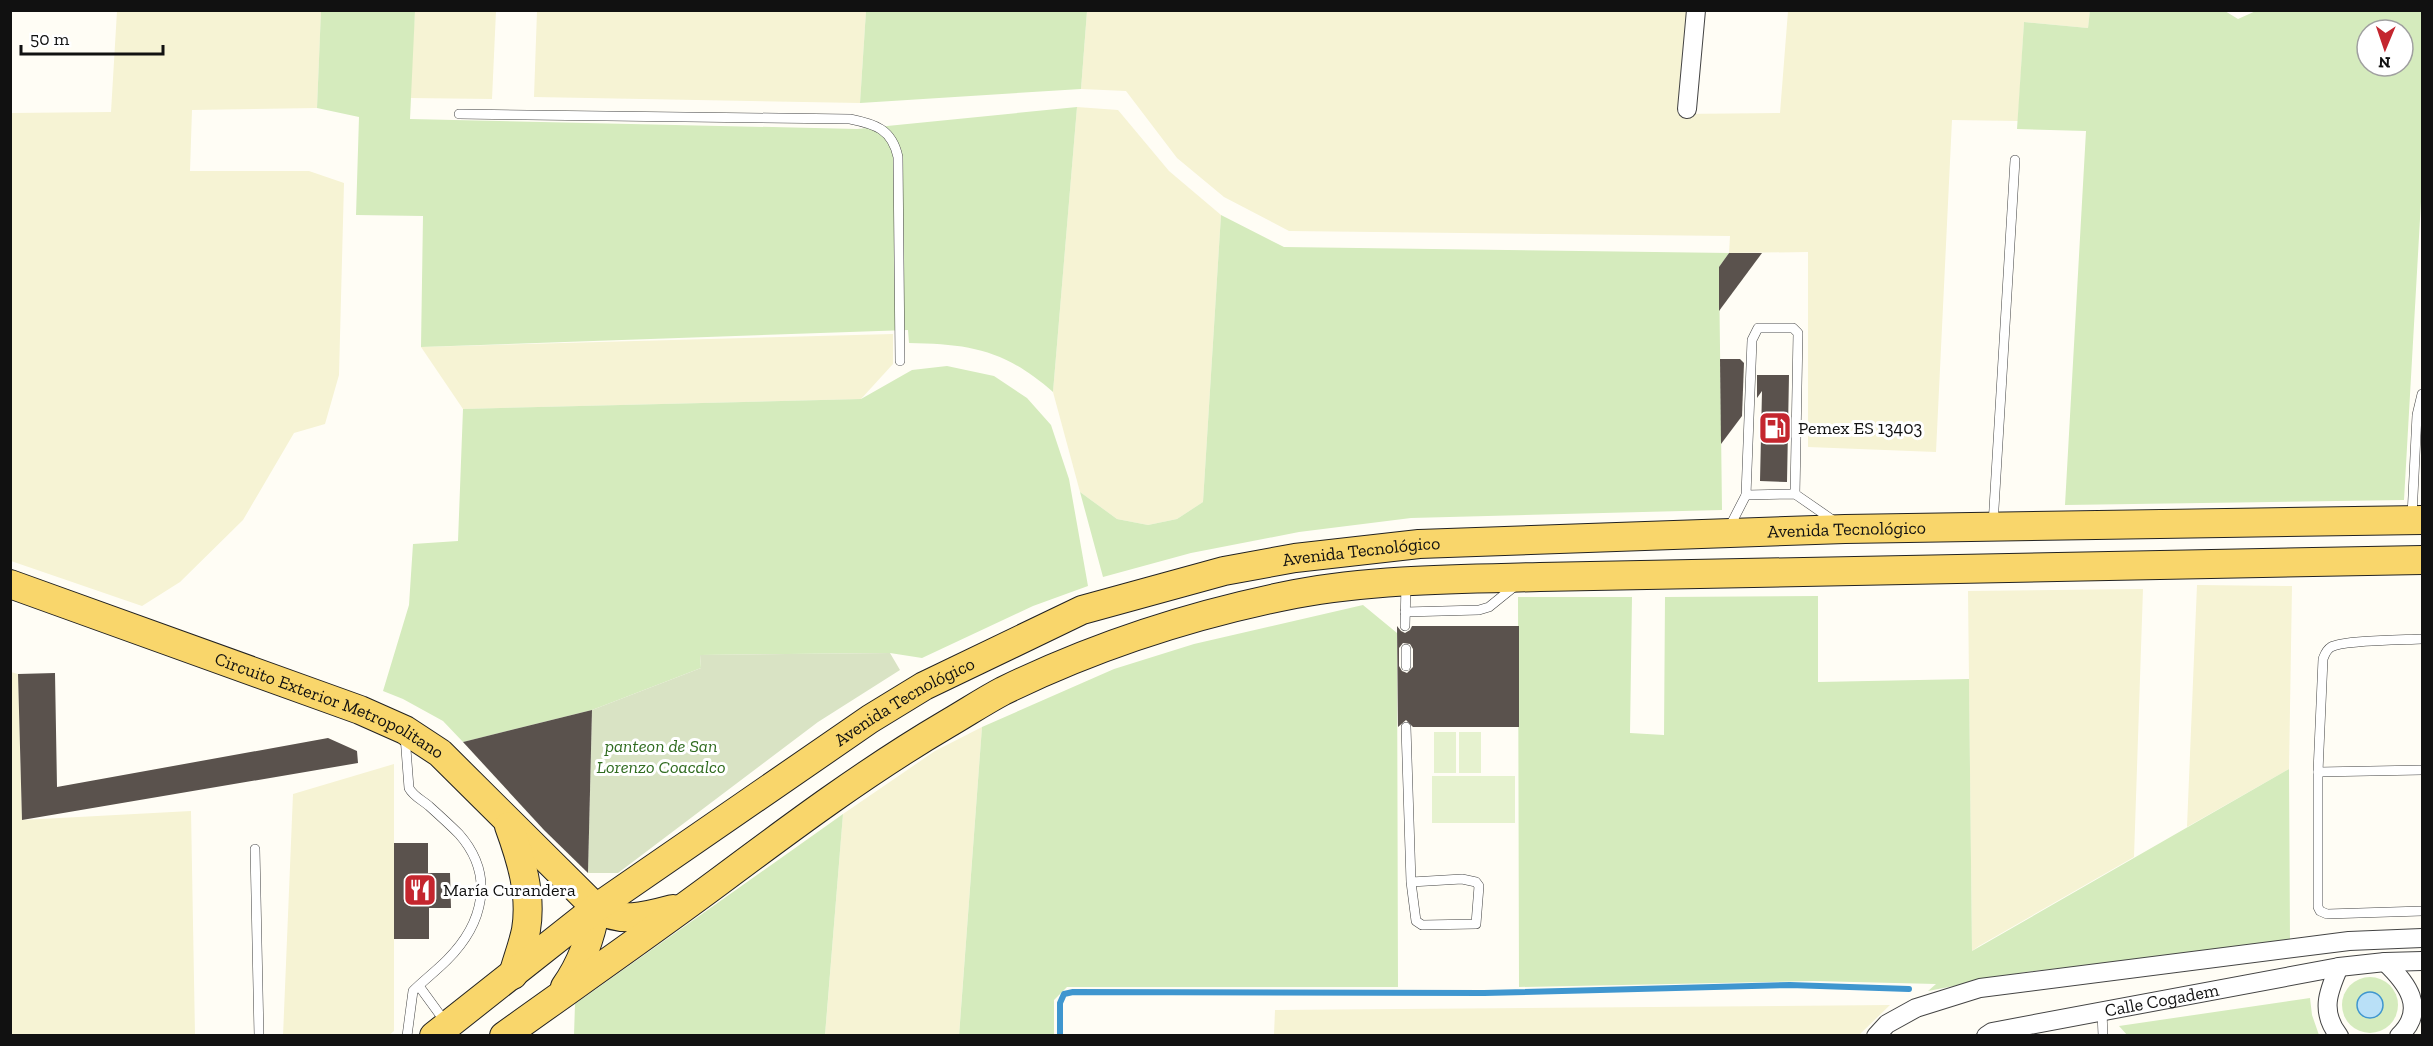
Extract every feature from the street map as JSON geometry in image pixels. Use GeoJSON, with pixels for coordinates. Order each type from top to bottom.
{"type":"FeatureCollection","features":[{"type":"Feature","properties":{"kind":"main road","name":"Avenida Tecnológico"},"geometry":{"type":"LineString","coordinates":[[440,1030],[596,908],[870,719],[924,686],[976,659],[1099,604],[1224,571],[1357,549],[1419,544],[1845,529],[2417,520]]}},
{"type":"Feature","properties":{"kind":"main road","name":"Avenida Tecnológico"},"geometry":{"type":"LineString","coordinates":[[504,1035],[899,752],[1001,692],[1085,655],[1172,625],[1298,594],[1406,582],[1525,577],[2422,560]]}},
{"type":"Feature","properties":{"kind":"main road","name":"Circuito Exterior Metropolitano"},"geometry":{"type":"LineString","coordinates":[[10,584],[360,710],[405,730],[440,753],[596,908],[613,915],[639,918],[687,905]]}},
{"type":"Feature","properties":{"kind":"main road"},"geometry":{"type":"LineString","coordinates":[[508,821],[523,867],[528,912],[525,933],[513,975]]}},
{"type":"Feature","properties":{"kind":"main road"},"geometry":{"type":"LineString","coordinates":[[553,1000],[569,981],[580,962],[592,930],[596,908]]}},
{"type":"Feature","properties":{"kind":"street"},"geometry":{"type":"LineString","coordinates":[[1687,109],[1696,10]]}},
{"type":"Feature","properties":{"kind":"street"},"geometry":{"type":"LineString","coordinates":[[1876,1035],[1887,1024],[1916,1008],[1980,988],[2349,941],[2422,938]]}},
{"type":"Feature","properties":{"kind":"street"},"geometry":{"type":"LineString","coordinates":[[2385,962],[2422,961]]}},
{"type":"Feature","properties":{"kind":"street"},"geometry":{"type":"LineString","coordinates":[[2385,962],[2404,980],[2413,1005],[2410,1019],[2399,1035]]}},
{"type":"Feature","properties":{"kind":"street","name":"Calle Cogadem"},"geometry":{"type":"LineString","coordinates":[[1986,1035],[1992,1032],[2339,968],[2385,962]]}},
{"type":"Feature","properties":{"kind":"street"},"geometry":{"type":"LineString","coordinates":[[2339,968],[2327,998],[2326,1013],[2331,1026],[2339,1035]]}},
{"type":"Feature","properties":{"kind":"lane"},"geometry":{"type":"LineString","coordinates":[[459,114],[850,119],[881,129],[891,138],[898,156],[900,361]]}},
{"type":"Feature","properties":{"kind":"lane"},"geometry":{"type":"LineString","coordinates":[[1993,527],[2014,160]]}},
{"type":"Feature","properties":{"kind":"lane"},"geometry":{"type":"LineString","coordinates":[[1726,534],[1746,495],[1752,340],[1758,328],[1793,328],[1798,333],[1795,495]]}},
{"type":"Feature","properties":{"kind":"lane"},"geometry":{"type":"LineString","coordinates":[[2417,520],[2417,414],[2422,394]]}},
{"type":"Feature","properties":{"kind":"lane"},"geometry":{"type":"LineString","coordinates":[[1746,495],[1772,493],[1795,495],[1845,529]]}},
{"type":"Feature","properties":{"kind":"lane"},"geometry":{"type":"LineString","coordinates":[[1405,612],[1479,610],[1489,607],[1525,577]]}},
{"type":"Feature","properties":{"kind":"lane"},"geometry":{"type":"LineString","coordinates":[[1406,582],[1406,626]]}},
{"type":"Feature","properties":{"kind":"lane"},"geometry":{"type":"LineString","coordinates":[[2422,639],[2332,646],[2326,651],[2323,659],[2318,772],[2318,907],[2320,911],[2327,914],[2422,911]]}},
{"type":"Feature","properties":{"kind":"lane"},"geometry":{"type":"LineString","coordinates":[[1406,650],[1406,666]]}},
{"type":"Feature","properties":{"kind":"lane"},"geometry":{"type":"LineString","coordinates":[[1406,727],[1411,882],[1416,921],[1419,924],[1472,926],[1476,924],[1479,886],[1476,882],[1462,879],[1411,882]]}},
{"type":"Feature","properties":{"kind":"lane"},"geometry":{"type":"LineString","coordinates":[[405,730],[411,793],[460,836],[472,853],[481,873],[483,892],[478,914],[469,932],[448,959],[412,994],[408,1035]]}},
{"type":"Feature","properties":{"kind":"lane"},"geometry":{"type":"LineString","coordinates":[[2318,772],[2422,770]]}},
{"type":"Feature","properties":{"kind":"lane"},"geometry":{"type":"LineString","coordinates":[[255,849],[259,1035]]}},
{"type":"Feature","properties":{"kind":"lane"},"geometry":{"type":"LineString","coordinates":[[419,986],[440,1030]]}},
{"type":"Feature","properties":{"kind":"lane"},"geometry":{"type":"LineString","coordinates":[[2102,1012],[2103,1035]]}},
{"type":"Feature","properties":{"kind":"shaded area"},"geometry":{"type":"Polygon","coordinates":[[[1687,10],[1678,114],[1780,113],[1788,11],[2090,11],[2088,28],[2024,22],[2018,121],[1952,120],[1936,452],[1808,447],[1808,252],[1729,253],[1730,236],[1289,231],[1224,197],[1177,158],[1126,91],[1081,89],[1087,11],[1687,10]]]}},
{"type":"Feature","properties":{"kind":"shaded area"},"geometry":{"type":"Polygon","coordinates":[[[117,11],[321,11],[317,108],[192,110],[190,171],[309,171],[344,183],[339,375],[325,424],[294,433],[243,520],[180,582],[142,606],[11,561],[11,113],[111,112],[117,11]]]}},
{"type":"Feature","properties":{"kind":"shaded area"},"geometry":{"type":"Polygon","coordinates":[[[415,11],[496,11],[492,99],[409,98],[415,11]]]}},
{"type":"Feature","properties":{"kind":"shaded area"},"geometry":{"type":"Polygon","coordinates":[[[537,11],[866,11],[860,103],[534,97],[537,11]]]}},
{"type":"Feature","properties":{"kind":"shaded area"},"geometry":{"type":"Polygon","coordinates":[[[1077,107],[1118,110],[1169,171],[1221,215],[1203,502],[1177,519],[1148,525],[1117,519],[1080,492],[1053,392],[1077,107]]]}},
{"type":"Feature","properties":{"kind":"shaded area"},"geometry":{"type":"Polygon","coordinates":[[[893,334],[893,364],[861,399],[463,409],[421,347],[893,334]]]}},
{"type":"Feature","properties":{"kind":"shaded area"},"geometry":{"type":"Polygon","coordinates":[[[2197,585],[2292,586],[2289,769],[2187,827],[2197,585]]]}},
{"type":"Feature","properties":{"kind":"shaded area"},"geometry":{"type":"Polygon","coordinates":[[[2143,589],[2134,857],[1972,951],[1968,591],[2143,589]]]}},
{"type":"Feature","properties":{"kind":"shaded area"},"geometry":{"type":"Polygon","coordinates":[[[11,672],[18,674],[22,820],[191,811],[195,1035],[11,1035],[11,672]]]}},
{"type":"Feature","properties":{"kind":"shaded area"},"geometry":{"type":"Polygon","coordinates":[[[982,727],[959,1035],[825,1036],[843,814],[935,751],[982,727]]]}},
{"type":"Feature","properties":{"kind":"shaded area"},"geometry":{"type":"Polygon","coordinates":[[[394,764],[394,1031],[388,1036],[283,1036],[293,794],[394,764]]]}},
{"type":"Feature","properties":{"kind":"shaded area"},"geometry":{"type":"Polygon","coordinates":[[[1890,1005],[1858,1036],[1274,1035],[1275,1010],[1890,1005]]]}},
{"type":"Feature","properties":{"kind":"green space"},"geometry":{"type":"Polygon","coordinates":[[[321,10],[415,11],[410,119],[857,129],[1077,107],[1053,392],[1036,378],[1003,358],[951,345],[909,343],[908,330],[421,347],[423,216],[356,215],[359,117],[317,108],[321,10]]]}},
{"type":"Feature","properties":{"kind":"green space"},"geometry":{"type":"Polygon","coordinates":[[[2090,10],[2225,11],[2238,19],[2258,10],[2422,11],[2422,184],[2404,500],[2065,505],[2086,131],[2017,129],[2024,22],[2088,28],[2090,10]]]}},
{"type":"Feature","properties":{"kind":"green space"},"geometry":{"type":"Polygon","coordinates":[[[866,11],[1087,11],[1081,89],[860,103],[866,11]]]}},
{"type":"Feature","properties":{"kind":"green space"},"geometry":{"type":"Polygon","coordinates":[[[1221,215],[1284,247],[1729,253],[1719,267],[1722,510],[1411,518],[1299,532],[1191,553],[1103,577],[1080,492],[1117,519],[1148,525],[1177,519],[1203,502],[1221,215]]]}},
{"type":"Feature","properties":{"kind":"green space"},"geometry":{"type":"Polygon","coordinates":[[[947,366],[994,376],[1027,398],[1051,425],[1069,479],[1088,586],[1033,606],[922,658],[890,653],[700,655],[701,668],[592,710],[463,742],[443,721],[383,691],[409,605],[413,544],[458,541],[463,409],[861,399],[912,370],[947,366]]]}},
{"type":"Feature","properties":{"kind":"green space"},"geometry":{"type":"Polygon","coordinates":[[[1818,596],[1818,682],[1969,679],[1972,951],[2289,769],[2290,942],[2026,972],[1928,991],[1936,984],[1813,981],[1519,987],[1518,597],[1632,597],[1630,733],[1664,735],[1665,597],[1818,596]]]}},
{"type":"Feature","properties":{"kind":"green space"},"geometry":{"type":"Polygon","coordinates":[[[1363,605],[1397,633],[1398,987],[1067,987],[1054,1000],[1054,1035],[959,1036],[982,727],[1114,669],[1194,644],[1363,605]]]}},
{"type":"Feature","properties":{"kind":"green space","name":"panteon de San Lorenzo Coacalco"},"geometry":{"type":"Polygon","coordinates":[[[890,653],[900,670],[818,722],[618,873],[588,873],[592,710],[701,668],[700,655],[890,653]]]}},
{"type":"Feature","properties":{"kind":"green space"},"geometry":{"type":"Polygon","coordinates":[[[1434,732],[1456,732],[1456,773],[1434,773],[1434,732]]]}},
{"type":"Feature","properties":{"kind":"green space"},"geometry":{"type":"Polygon","coordinates":[[[1459,732],[1481,732],[1481,773],[1459,773],[1459,732]]]}},
{"type":"Feature","properties":{"kind":"green space"},"geometry":{"type":"Polygon","coordinates":[[[1432,776],[1515,776],[1515,823],[1432,823],[1432,776]]]}},
{"type":"Feature","properties":{"kind":"green space"},"geometry":{"type":"Polygon","coordinates":[[[843,814],[825,1035],[574,1035],[575,1004],[843,814]]]}},
{"type":"Feature","properties":{"kind":"green space"},"geometry":{"type":"Polygon","coordinates":[[[2370,977],[2385,982],[2393,990],[2398,1005],[2393,1020],[2385,1028],[2370,1033],[2355,1028],[2347,1020],[2342,1005],[2347,990],[2355,982],[2370,977]]]}},
{"type":"Feature","properties":{"kind":"green space"},"geometry":{"type":"Polygon","coordinates":[[[2310,998],[2312,1015],[2319,1035],[2128,1036],[2119,1026],[2310,998]]]}},
{"type":"Feature","properties":{"kind":"water"},"geometry":{"type":"Polygon","coordinates":[[[2370,992],[2379,996],[2383,1005],[2379,1014],[2370,1018],[2361,1014],[2357,1005],[2361,996],[2370,992]]]}},
{"type":"Feature","properties":{"kind":"building"},"geometry":{"type":"Polygon","coordinates":[[[1729,253],[1762,253],[1719,311],[1719,267],[1729,253]]]}},
{"type":"Feature","properties":{"kind":"building"},"geometry":{"type":"Polygon","coordinates":[[[1720,359],[1740,359],[1744,363],[1742,416],[1721,444],[1720,359]]]}},
{"type":"Feature","properties":{"kind":"building","name":"Pemex ES 13403"},"geometry":{"type":"Polygon","coordinates":[[[1757,375],[1789,375],[1787,482],[1760,481],[1762,391],[1757,398],[1757,375]]]}},
{"type":"Feature","properties":{"kind":"building"},"geometry":{"type":"Polygon","coordinates":[[[1397,626],[1405,633],[1412,626],[1519,626],[1519,727],[1413,727],[1406,720],[1398,727],[1397,626]],[[1403,643],[1399,648],[1399,666],[1407,673],[1413,667],[1413,649],[1410,644],[1403,643]]]}},
{"type":"Feature","properties":{"kind":"building"},"geometry":{"type":"Polygon","coordinates":[[[55,673],[57,787],[328,738],[357,751],[358,763],[22,820],[18,674],[55,673]]]}},
{"type":"Feature","properties":{"kind":"building"},"geometry":{"type":"Polygon","coordinates":[[[592,710],[588,873],[544,830],[463,742],[592,710]]]}},
{"type":"Feature","properties":{"kind":"building","name":"María Curandera"},"geometry":{"type":"Polygon","coordinates":[[[394,843],[428,843],[428,873],[450,873],[451,908],[429,908],[429,939],[394,939],[394,843]]]}},
{"type":"Feature","properties":{"kind":"waterway"},"geometry":{"type":"LineString","coordinates":[[1060,1036],[1060,1003],[1064,994],[1073,992],[1484,993],[1790,985],[1909,989]]}},
{"type":"Feature","properties":{"kind":"place","name":"Pemex ES 13403"},"geometry":{"type":"Point","coordinates":[1775,428]}},
{"type":"Feature","properties":{"kind":"place","name":"María Curandera"},"geometry":{"type":"Point","coordinates":[420,890]}}]}
